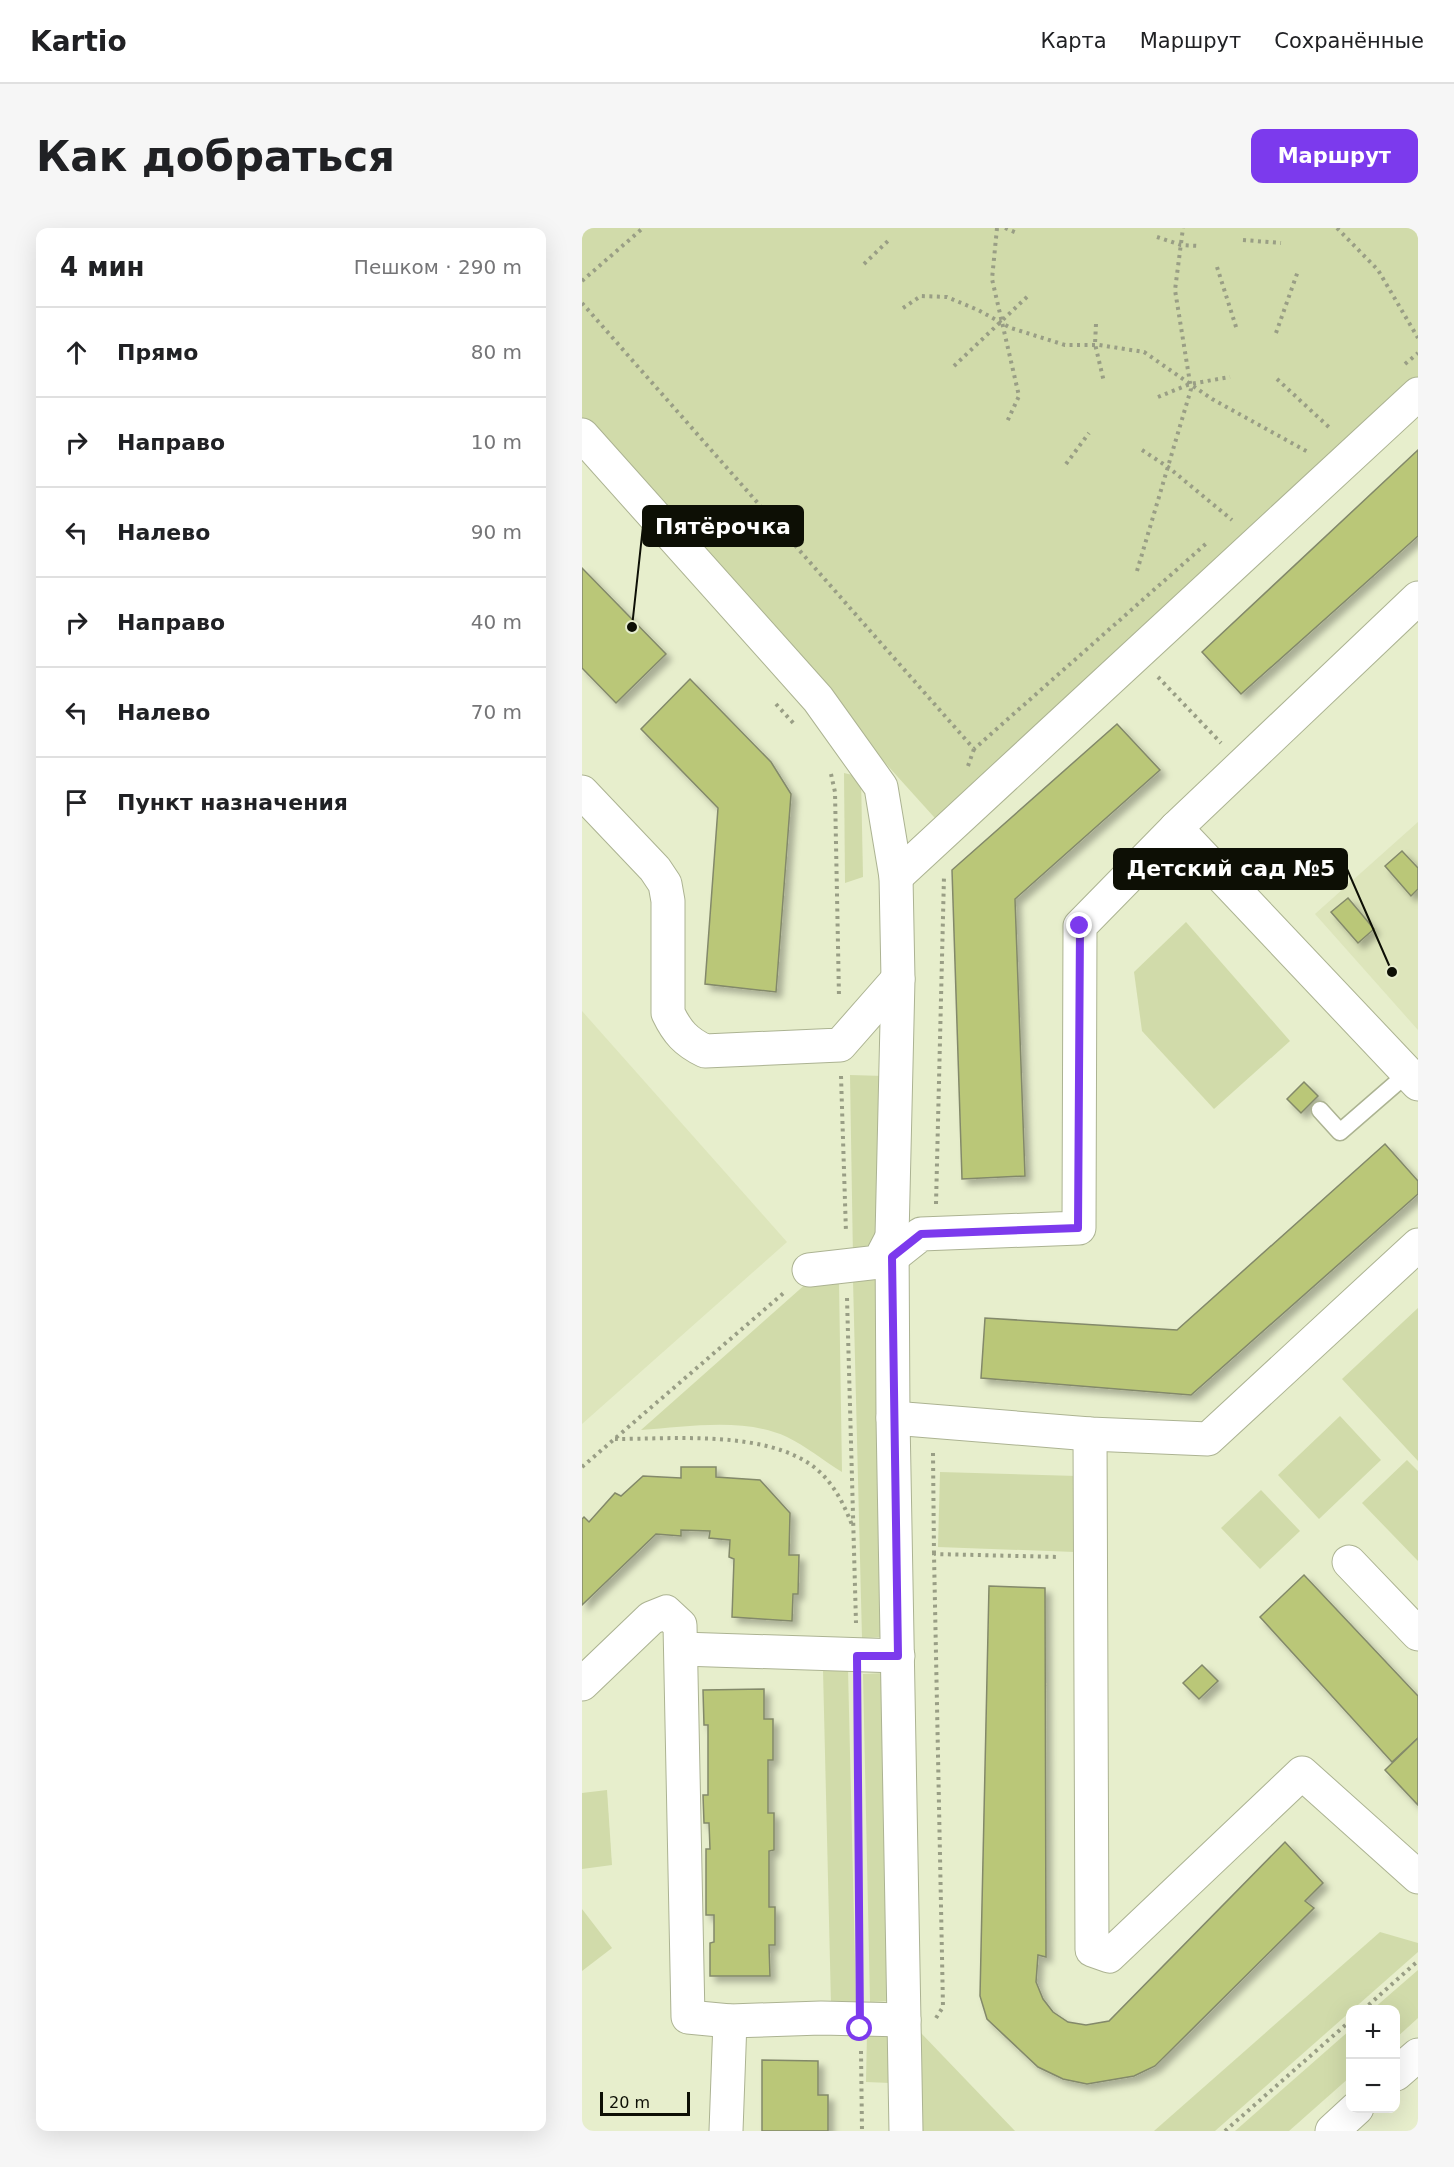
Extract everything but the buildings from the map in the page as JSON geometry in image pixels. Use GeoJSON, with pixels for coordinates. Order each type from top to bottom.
{"type":"FeatureCollection","features":[{"type":"Feature","properties":{"kind":"street"},"geometry":{"type":"LineString","coordinates":[[896,877],[1418,394]]}},
{"type":"Feature","properties":{"kind":"street"},"geometry":{"type":"LineString","coordinates":[[582,435],[818,699],[881,787],[896,877],[898,980],[892,1247],[892,1418],[898,1656],[917,2024],[906,2131]]}},
{"type":"Feature","properties":{"kind":"street"},"geometry":{"type":"LineString","coordinates":[[809,1270],[879,1262],[892,1247],[921,1234],[1078,1228],[1080,926],[1176,828],[1418,598]]}},
{"type":"Feature","properties":{"kind":"street"},"geometry":{"type":"LineString","coordinates":[[582,792],[655,868],[665,884],[668,901],[668,1012],[676,1029],[688,1044],[705,1051],[840,1045],[898,980]]}},
{"type":"Feature","properties":{"kind":"street"},"geometry":{"type":"LineString","coordinates":[[1176,828],[1413,1078]]}},
{"type":"Feature","properties":{"kind":"street"},"geometry":{"type":"LineString","coordinates":[[892,1418],[1090,1434],[1208,1439],[1418,1245]]}},
{"type":"Feature","properties":{"kind":"street"},"geometry":{"type":"LineString","coordinates":[[1090,1434],[1092,1950],[1108,1956],[1302,1773],[1418,1877]]}},
{"type":"Feature","properties":{"kind":"street"},"geometry":{"type":"LineString","coordinates":[[1348,1562],[1418,1634]]}},
{"type":"Feature","properties":{"kind":"street"},"geometry":{"type":"LineString","coordinates":[[582,1684],[651,1617],[666,1612],[680,1626],[688,2017],[730,2021],[860,2020],[917,2024]]}},
{"type":"Feature","properties":{"kind":"street"},"geometry":{"type":"LineString","coordinates":[[682,1649],[898,1656]]}},
{"type":"Feature","properties":{"kind":"street"},"geometry":{"type":"LineString","coordinates":[[726,2131],[730,2021]]}},
{"type":"Feature","properties":{"kind":"street"},"geometry":{"type":"LineString","coordinates":[[1400,2070],[1418,2055]]}},
{"type":"Feature","properties":{"kind":"street"},"geometry":{"type":"LineString","coordinates":[[1332,2131],[1352,2113]]}},
{"type":"Feature","properties":{"kind":"lane"},"geometry":{"type":"LineString","coordinates":[[1320,1110],[1340,1132],[1413,1078]]}},
{"type":"Feature","properties":{"kind":"path"},"geometry":{"type":"LineString","coordinates":[[582,281],[643,228]]}},
{"type":"Feature","properties":{"kind":"path"},"geometry":{"type":"LineString","coordinates":[[998,228],[992,279],[1018,396],[1006,424]]}},
{"type":"Feature","properties":{"kind":"path"},"geometry":{"type":"LineString","coordinates":[[1005,228],[1017,233]]}},
{"type":"Feature","properties":{"kind":"path"},"geometry":{"type":"LineString","coordinates":[[1137,571],[1190,384],[1174,290],[1183,228]]}},
{"type":"Feature","properties":{"kind":"path"},"geometry":{"type":"LineString","coordinates":[[1337,228],[1378,270],[1418,338]]}},
{"type":"Feature","properties":{"kind":"path"},"geometry":{"type":"LineString","coordinates":[[1157,237],[1181,245],[1199,246]]}},
{"type":"Feature","properties":{"kind":"path"},"geometry":{"type":"LineString","coordinates":[[864,264],[891,238]]}},
{"type":"Feature","properties":{"kind":"path"},"geometry":{"type":"LineString","coordinates":[[1243,240],[1281,243]]}},
{"type":"Feature","properties":{"kind":"path"},"geometry":{"type":"LineString","coordinates":[[1217,267],[1237,330]]}},
{"type":"Feature","properties":{"kind":"path"},"geometry":{"type":"LineString","coordinates":[[1276,333],[1298,271]]}},
{"type":"Feature","properties":{"kind":"path"},"geometry":{"type":"LineString","coordinates":[[954,366],[1029,295]]}},
{"type":"Feature","properties":{"kind":"path"},"geometry":{"type":"LineString","coordinates":[[903,308],[921,296],[947,297],[1000,322],[1065,345],[1095,344],[1144,352],[1190,384],[1308,452]]}},
{"type":"Feature","properties":{"kind":"path"},"geometry":{"type":"LineString","coordinates":[[582,303],[974,749],[1154,590]]}},
{"type":"Feature","properties":{"kind":"path"},"geometry":{"type":"LineString","coordinates":[[1096,324],[1095,344],[1104,382]]}},
{"type":"Feature","properties":{"kind":"path"},"geometry":{"type":"LineString","coordinates":[[1158,397],[1190,384],[1230,377]]}},
{"type":"Feature","properties":{"kind":"path"},"geometry":{"type":"LineString","coordinates":[[1277,379],[1332,430]]}},
{"type":"Feature","properties":{"kind":"path"},"geometry":{"type":"LineString","coordinates":[[1066,464],[1089,433]]}},
{"type":"Feature","properties":{"kind":"path"},"geometry":{"type":"LineString","coordinates":[[1142,450],[1168,467],[1232,520]]}},
{"type":"Feature","properties":{"kind":"path"},"geometry":{"type":"LineString","coordinates":[[829,764],[835,792],[854,1528],[862,2131]]}},
{"type":"Feature","properties":{"kind":"path"},"geometry":{"type":"LineString","coordinates":[[936,1210],[944,869]]}},
{"type":"Feature","properties":{"kind":"path"},"geometry":{"type":"LineString","coordinates":[[582,1467],[809,1270]]}},
{"type":"Feature","properties":{"kind":"path"},"geometry":{"type":"LineString","coordinates":[[917,2024],[943,2007],[933,1421]]}},
{"type":"Feature","properties":{"kind":"path"},"geometry":{"type":"LineString","coordinates":[[614,1439],[735,1441],[778,1448],[814,1467],[836,1491],[854,1528]]}},
{"type":"Feature","properties":{"kind":"path"},"geometry":{"type":"LineString","coordinates":[[934,1554],[1090,1558]]}},
{"type":"Feature","properties":{"kind":"path"},"geometry":{"type":"LineString","coordinates":[[1369,2005],[1418,1961]]}},
{"type":"Feature","properties":{"kind":"path"},"geometry":{"type":"LineString","coordinates":[[1225,2131],[1346,2025]]}},
{"type":"Feature","properties":{"kind":"shaded area"},"geometry":{"type":"Polygon","coordinates":[[[582,228],[1418,228],[1418,390],[943,827],[582,427],[582,228]]]}},
{"type":"Feature","properties":{"kind":"shaded area"},"geometry":{"type":"Polygon","coordinates":[[[844,773],[861,777],[863,877],[845,883],[844,773]]]}},
{"type":"Feature","properties":{"kind":"shaded area"},"geometry":{"type":"Polygon","coordinates":[[[1418,822],[1418,1030],[1315,914],[1418,822]]]}},
{"type":"Feature","properties":{"kind":"shaded area"},"geometry":{"type":"Polygon","coordinates":[[[1186,922],[1290,1041],[1214,1109],[1142,1031],[1134,972],[1186,922]]]}},
{"type":"Feature","properties":{"kind":"shaded area"},"geometry":{"type":"Polygon","coordinates":[[[582,1011],[787,1242],[582,1424],[582,1011]]]}},
{"type":"Feature","properties":{"kind":"shaded area"},"geometry":{"type":"Polygon","coordinates":[[[850,1075],[884,1076],[884,1238],[853,1259],[850,1075]]]}},
{"type":"Feature","properties":{"kind":"shaded area"},"geometry":{"type":"Polygon","coordinates":[[[875,1279],[883,1637],[862,1638],[853,1280],[875,1279]]]}},
{"type":"Feature","properties":{"kind":"shaded area"},"geometry":{"type":"Polygon","coordinates":[[[808,1282],[839,1282],[842,1472],[787,1437],[752,1427],[715,1425],[641,1430],[808,1282]]]}},
{"type":"Feature","properties":{"kind":"shaded area"},"geometry":{"type":"Polygon","coordinates":[[[1418,1308],[1418,1461],[1342,1379],[1418,1308]]]}},
{"type":"Feature","properties":{"kind":"shaded area"},"geometry":{"type":"Polygon","coordinates":[[[1340,1416],[1381,1460],[1319,1519],[1278,1475],[1340,1416]]]}},
{"type":"Feature","properties":{"kind":"shaded area"},"geometry":{"type":"Polygon","coordinates":[[[1407,1460],[1418,1471],[1418,1561],[1362,1503],[1407,1460]]]}},
{"type":"Feature","properties":{"kind":"shaded area"},"geometry":{"type":"Polygon","coordinates":[[[940,1472],[1077,1476],[1075,1552],[938,1547],[940,1472]]]}},
{"type":"Feature","properties":{"kind":"shaded area"},"geometry":{"type":"Polygon","coordinates":[[[1261,1490],[1300,1531],[1260,1569],[1221,1528],[1261,1490]]]}},
{"type":"Feature","properties":{"kind":"shaded area"},"geometry":{"type":"Polygon","coordinates":[[[848,1669],[856,2004],[831,2004],[823,1670],[848,1669]]]}},
{"type":"Feature","properties":{"kind":"shaded area"},"geometry":{"type":"Polygon","coordinates":[[[885,1673],[892,2001],[870,2002],[863,1674],[885,1673]]]}},
{"type":"Feature","properties":{"kind":"shaded area"},"geometry":{"type":"Polygon","coordinates":[[[607,1790],[612,1865],[582,1869],[582,1793],[607,1790]]]}},
{"type":"Feature","properties":{"kind":"shaded area"},"geometry":{"type":"Polygon","coordinates":[[[582,1909],[612,1948],[582,1971],[582,1909]]]}},
{"type":"Feature","properties":{"kind":"shaded area"},"geometry":{"type":"Polygon","coordinates":[[[1380,1932],[1418,1943],[1418,1952],[1358,2005],[1346,2005],[1346,2015],[1215,2131],[1154,2131],[1380,1932]]]}},
{"type":"Feature","properties":{"kind":"shaded area"},"geometry":{"type":"Polygon","coordinates":[[[1418,1970],[1418,2018],[1400,2034],[1400,2005],[1378,2005],[1418,1970]]]}},
{"type":"Feature","properties":{"kind":"shaded area"},"geometry":{"type":"Polygon","coordinates":[[[920,2032],[1015,2131],[922,2131],[920,2032]]]}},
{"type":"Feature","properties":{"kind":"shaded area"},"geometry":{"type":"Polygon","coordinates":[[[867,2033],[891,2034],[890,2083],[866,2082],[867,2033]]]}},
{"type":"Feature","properties":{"kind":"shaded area"},"geometry":{"type":"Polygon","coordinates":[[[1346,2034],[1346,2081],[1289,2131],[1235,2131],[1346,2034]]]}},
{"type":"Feature","properties":{"kind":"place","name":"Пятёрочка"},"geometry":{"type":"Point","coordinates":[632,627]}},
{"type":"Feature","properties":{"kind":"place","name":"Детский сад №5"},"geometry":{"type":"Point","coordinates":[1392,972]}},
{"type":"Feature","properties":{"kind":"route"},"geometry":{"type":"LineString","coordinates":[[860,2029],[857,1656],[898,1656],[892,1418],[892,1257],[921,1234],[1078,1228],[1080,926]]}}]}
